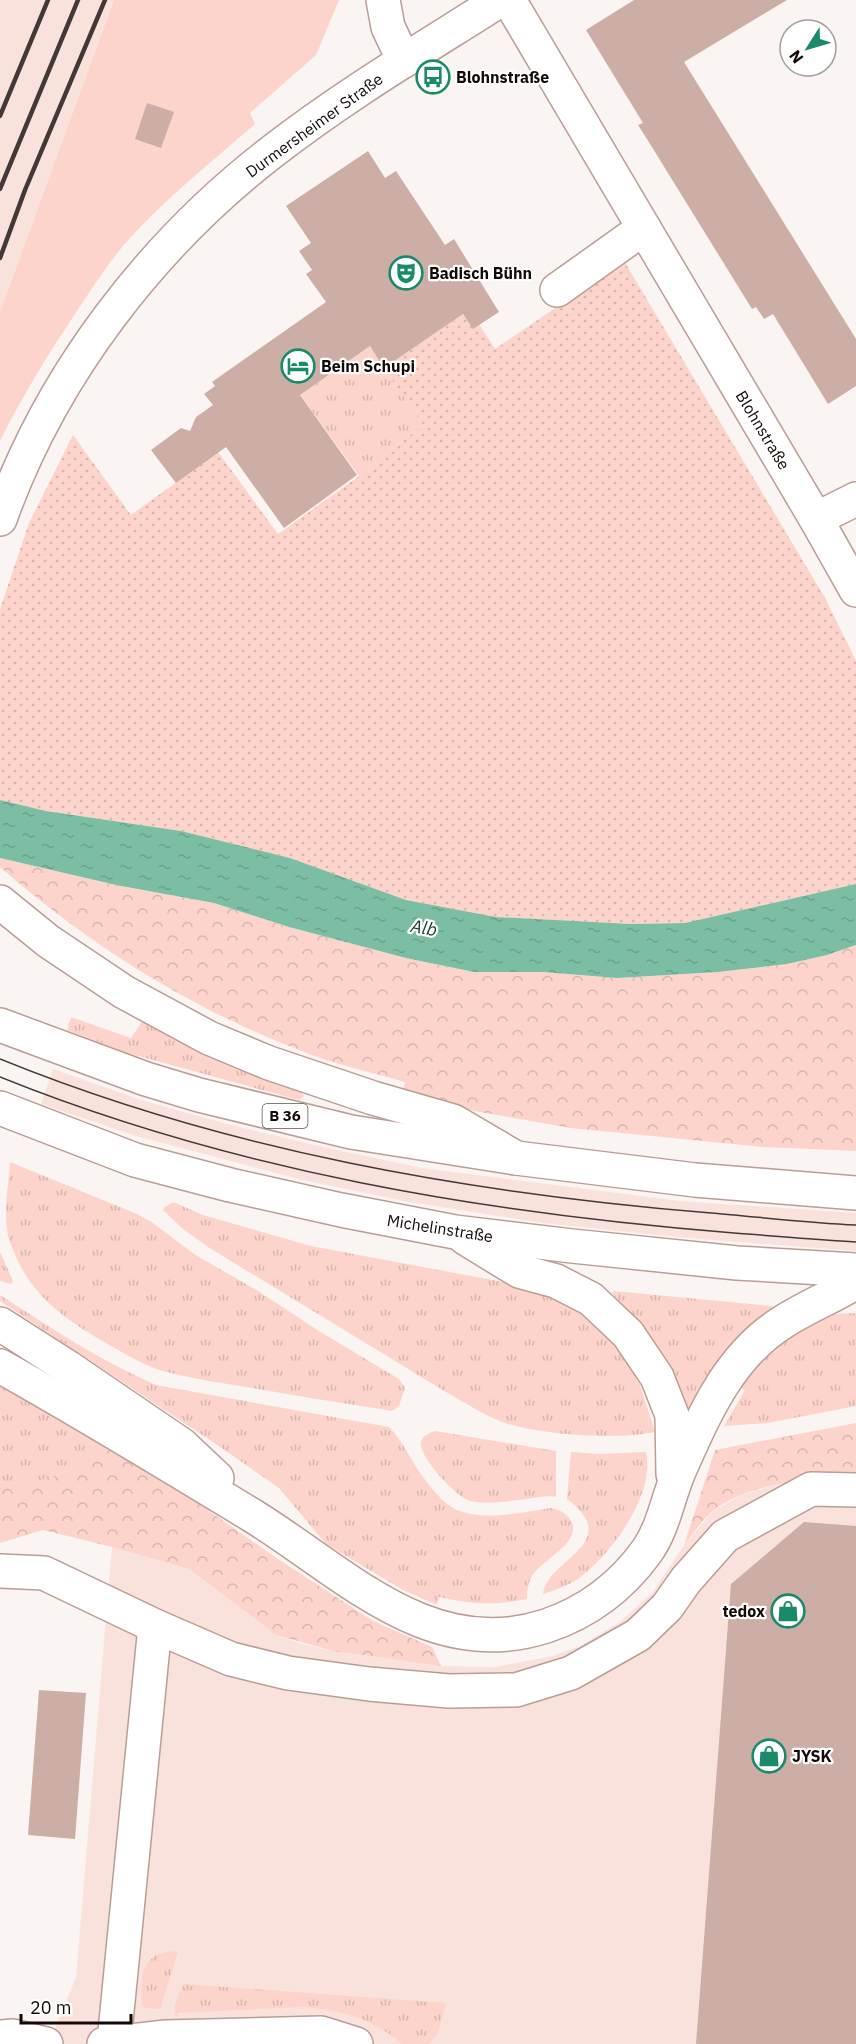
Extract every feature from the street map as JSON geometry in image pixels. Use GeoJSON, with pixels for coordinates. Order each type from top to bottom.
{"type":"FeatureCollection","features":[{"type":"Feature","properties":{"kind":"main road"},"geometry":{"type":"LineString","coordinates":[[383,0],[388,27],[404,61]]}},
{"type":"Feature","properties":{"kind":"main road","name":"Durmersheimer Straße"},"geometry":{"type":"LineString","coordinates":[[0,519],[14,480],[70,374],[142,274],[201,212],[272,151],[345,99],[500,0]]}},
{"type":"Feature","properties":{"kind":"main road","name":"Blohnstraße"},"geometry":{"type":"LineString","coordinates":[[509,0],[856,590]]}},
{"type":"Feature","properties":{"kind":"main road"},"geometry":{"type":"LineString","coordinates":[[557,290],[644,228]]}},
{"type":"Feature","properties":{"kind":"main road"},"geometry":{"type":"LineString","coordinates":[[816,519],[856,499]]}},
{"type":"Feature","properties":{"kind":"main road"},"geometry":{"type":"LineString","coordinates":[[0,902],[48,941],[124,992],[209,1038],[269,1063],[453,1121],[516,1158]]}},
{"type":"Feature","properties":{"kind":"main road","name":"B 36"},"geometry":{"type":"LineString","coordinates":[[0,1025],[146,1079],[189,1092],[340,1129],[516,1158],[695,1180],[852,1190]]}},
{"type":"Feature","properties":{"kind":"main road","name":"Michelinstraße"},"geometry":{"type":"LineString","coordinates":[[0,1108],[135,1160],[230,1185],[341,1210],[456,1232],[737,1263],[856,1270]]}},
{"type":"Feature","properties":{"kind":"main road"},"geometry":{"type":"LineString","coordinates":[[456,1232],[519,1271],[556,1281],[591,1299],[628,1334],[657,1377],[672,1415],[673,1485]]}},
{"type":"Feature","properties":{"kind":"main road"},"geometry":{"type":"LineString","coordinates":[[0,1366],[94,1419],[269,1526],[361,1590],[401,1612],[436,1626],[483,1636],[526,1633],[592,1606],[623,1579],[648,1550],[700,1423],[741,1356],[755,1342],[784,1321],[856,1282]]}},
{"type":"Feature","properties":{"kind":"main road"},"geometry":{"type":"LineString","coordinates":[[0,1324],[182,1445],[269,1526]]}},
{"type":"Feature","properties":{"kind":"main road"},"geometry":{"type":"LineString","coordinates":[[0,1571],[44,1573],[231,1659],[288,1673],[369,1684],[449,1691],[516,1690],[571,1673],[638,1635],[667,1607],[686,1580],[724,1536],[811,1489],[856,1490]]}},
{"type":"Feature","properties":{"kind":"main road"},"geometry":{"type":"LineString","coordinates":[[155,1626],[109,2043],[166,2037],[321,2032],[356,2044]]}},
{"type":"Feature","properties":{"kind":"main road"},"geometry":{"type":"LineString","coordinates":[[0,2037],[13,2036],[46,2044]]}},
{"type":"Feature","properties":{"kind":"shaded area"},"geometry":{"type":"Polygon","coordinates":[[[0,0],[114,0],[0,312],[0,0]]]}},
{"type":"Feature","properties":{"kind":"shaded area"},"geometry":{"type":"Polygon","coordinates":[[[53,1069],[141,1100],[227,1124],[422,1168],[680,1201],[856,1213],[856,1251],[675,1237],[543,1223],[409,1202],[298,1179],[136,1136],[41,1104],[53,1069]]]}},
{"type":"Feature","properties":{"kind":"shaded area"},"geometry":{"type":"Polygon","coordinates":[[[856,1478],[856,2044],[49,2044],[76,1977],[112,1547],[189,1569],[276,1635],[302,1644],[333,1651],[441,1666],[495,1667],[553,1656],[580,1646],[620,1622],[653,1592],[684,1545],[713,1511],[741,1495],[771,1486],[856,1478]]]}},
{"type":"Feature","properties":{"kind":"green space"},"geometry":{"type":"Polygon","coordinates":[[[114,0],[339,0],[316,55],[250,113],[255,124],[191,179],[116,254],[47,357],[0,441],[0,312],[114,0]]]}},
{"type":"Feature","properties":{"kind":"green space"},"geometry":{"type":"Polygon","coordinates":[[[624,261],[825,598],[856,661],[856,884],[685,923],[631,924],[496,917],[406,900],[290,858],[181,831],[46,811],[0,800],[0,609],[29,523],[73,435],[131,515],[218,452],[278,534],[359,476],[423,425],[384,368],[463,314],[473,328],[479,324],[495,349],[624,261]]]}},
{"type":"Feature","properties":{"kind":"green space"},"geometry":{"type":"Polygon","coordinates":[[[370,346],[423,425],[359,476],[300,395],[370,346]]]}},
{"type":"Feature","properties":{"kind":"green space"},"geometry":{"type":"Polygon","coordinates":[[[0,858],[116,885],[214,903],[289,927],[406,958],[474,972],[543,972],[617,978],[718,972],[787,964],[827,955],[856,945],[856,1151],[763,1147],[571,1128],[474,1111],[403,1091],[405,1082],[323,1059],[269,1038],[227,1019],[147,975],[109,951],[35,897],[0,867],[0,858]]]}},
{"type":"Feature","properties":{"kind":"green space"},"geometry":{"type":"Polygon","coordinates":[[[71,1017],[131,1038],[143,1020],[225,1062],[294,1089],[304,1096],[299,1100],[124,1052],[67,1030],[71,1017]]]}},
{"type":"Feature","properties":{"kind":"green space"},"geometry":{"type":"Polygon","coordinates":[[[10,1162],[137,1214],[153,1223],[194,1254],[399,1379],[405,1388],[399,1406],[392,1411],[174,1374],[137,1360],[79,1327],[37,1291],[17,1259],[9,1239],[6,1220],[10,1162]]]}},
{"type":"Feature","properties":{"kind":"green space"},"geometry":{"type":"Polygon","coordinates":[[[173,1202],[203,1215],[311,1246],[540,1289],[586,1314],[614,1339],[639,1382],[655,1432],[621,1436],[561,1433],[524,1428],[492,1418],[208,1247],[183,1229],[163,1210],[173,1202]]]}},
{"type":"Feature","properties":{"kind":"green space"},"geometry":{"type":"Polygon","coordinates":[[[0,1252],[13,1281],[11,1284],[0,1281],[0,1252]]]}},
{"type":"Feature","properties":{"kind":"green space"},"geometry":{"type":"Polygon","coordinates":[[[614,1291],[771,1306],[775,1309],[686,1418],[625,1308],[612,1293],[614,1291]]]}},
{"type":"Feature","properties":{"kind":"green space"},"geometry":{"type":"Polygon","coordinates":[[[0,1295],[96,1355],[156,1385],[389,1427],[428,1484],[454,1508],[470,1514],[493,1516],[551,1508],[563,1512],[569,1518],[573,1529],[571,1536],[532,1576],[527,1599],[503,1603],[483,1603],[439,1597],[437,1605],[403,1590],[326,1544],[279,1488],[0,1301],[0,1295]]]}},
{"type":"Feature","properties":{"kind":"green space"},"geometry":{"type":"Polygon","coordinates":[[[856,1313],[856,1406],[768,1423],[724,1426],[745,1390],[739,1387],[774,1346],[819,1320],[836,1314],[856,1313]]]}},
{"type":"Feature","properties":{"kind":"green space"},"geometry":{"type":"Polygon","coordinates":[[[0,1381],[108,1447],[75,1468],[55,1476],[20,1487],[8,1487],[0,1481],[0,1381]]]}},
{"type":"Feature","properties":{"kind":"green space"},"geometry":{"type":"Polygon","coordinates":[[[856,1423],[856,1478],[782,1484],[746,1493],[714,1510],[684,1545],[715,1450],[856,1423]]]}},
{"type":"Feature","properties":{"kind":"green space"},"geometry":{"type":"Polygon","coordinates":[[[435,1431],[556,1451],[556,1497],[490,1503],[470,1501],[464,1498],[431,1466],[421,1448],[423,1438],[435,1431]]]}},
{"type":"Feature","properties":{"kind":"green space"},"geometry":{"type":"Polygon","coordinates":[[[108,1447],[148,1468],[275,1557],[373,1621],[432,1647],[441,1666],[333,1651],[276,1635],[189,1569],[112,1547],[43,1530],[0,1543],[0,1481],[8,1487],[20,1487],[55,1476],[75,1468],[108,1447]]]}},
{"type":"Feature","properties":{"kind":"green space"},"geometry":{"type":"Polygon","coordinates":[[[571,1452],[599,1454],[646,1452],[647,1469],[644,1486],[628,1523],[591,1569],[565,1586],[543,1594],[547,1582],[586,1540],[589,1528],[583,1515],[567,1499],[571,1452]]]}},
{"type":"Feature","properties":{"kind":"green space"},"geometry":{"type":"Polygon","coordinates":[[[170,1951],[178,1952],[160,2009],[145,2008],[142,2005],[142,1978],[147,1963],[152,1958],[170,1951]]]}},
{"type":"Feature","properties":{"kind":"green space"},"geometry":{"type":"Polygon","coordinates":[[[184,1984],[446,2003],[438,2033],[429,2044],[400,2044],[389,2034],[367,2021],[343,2013],[303,2007],[178,2013],[179,2016],[176,2017],[175,2005],[184,1984]]]}},
{"type":"Feature","properties":{"kind":"water","name":"Alb"},"geometry":{"type":"Polygon","coordinates":[[[0,800],[46,811],[181,831],[290,858],[406,900],[496,917],[631,924],[685,923],[856,884],[856,945],[827,955],[787,964],[718,972],[617,978],[543,972],[474,972],[406,958],[289,927],[214,903],[116,885],[0,858],[0,800]]]}},
{"type":"Feature","properties":{"kind":"building"},"geometry":{"type":"Polygon","coordinates":[[[634,0],[787,0],[684,62],[856,339],[856,386],[828,404],[773,314],[764,319],[756,307],[752,309],[638,125],[643,123],[586,30],[634,0]]]}},
{"type":"Feature","properties":{"kind":"building"},"geometry":{"type":"Polygon","coordinates":[[[147,103],[174,112],[161,148],[135,139],[147,103]]]}},
{"type":"Feature","properties":{"kind":"building"},"geometry":{"type":"Polygon","coordinates":[[[368,151],[385,178],[396,171],[445,245],[454,239],[499,312],[473,329],[463,314],[384,368],[370,346],[300,395],[357,475],[284,528],[226,447],[176,483],[151,450],[181,428],[190,431],[196,417],[213,405],[204,394],[215,386],[212,382],[326,302],[306,274],[312,270],[299,251],[311,243],[286,206],[368,151]]]}},
{"type":"Feature","properties":{"kind":"building"},"geometry":{"type":"Polygon","coordinates":[[[804,1522],[856,1526],[856,2044],[696,2044],[731,1584],[804,1522]]]}},
{"type":"Feature","properties":{"kind":"building"},"geometry":{"type":"Polygon","coordinates":[[[39,1690],[86,1693],[75,1839],[28,1835],[39,1690]]]}},
{"type":"Feature","properties":{"kind":"tram line"},"geometry":{"type":"LineString","coordinates":[[0,1059],[86,1091],[172,1119],[260,1143],[350,1163],[439,1180],[530,1193],[620,1204],[856,1225]]}},
{"type":"Feature","properties":{"kind":"tram line"},"geometry":{"type":"LineString","coordinates":[[0,1077],[88,1110],[178,1138],[361,1183],[453,1200],[547,1213],[734,1233],[856,1242]]}},
{"type":"Feature","properties":{"kind":"railway"},"geometry":{"type":"LineString","coordinates":[[0,116],[48,0]]}},
{"type":"Feature","properties":{"kind":"railway"},"geometry":{"type":"LineString","coordinates":[[0,189],[78,0]]}},
{"type":"Feature","properties":{"kind":"railway"},"geometry":{"type":"LineString","coordinates":[[0,258],[25,190],[105,0]]}},
{"type":"Feature","properties":{"kind":"place","name":"Blohnstraße"},"geometry":{"type":"Point","coordinates":[433,77]}},
{"type":"Feature","properties":{"kind":"place","name":"Badisch Bühn"},"geometry":{"type":"Point","coordinates":[406,273]}},
{"type":"Feature","properties":{"kind":"place","name":"Beim Schupi"},"geometry":{"type":"Point","coordinates":[298,366]}},
{"type":"Feature","properties":{"kind":"place","name":"tedox"},"geometry":{"type":"Point","coordinates":[788,1611]}},
{"type":"Feature","properties":{"kind":"place","name":"JYSK"},"geometry":{"type":"Point","coordinates":[769,1756]}}]}
